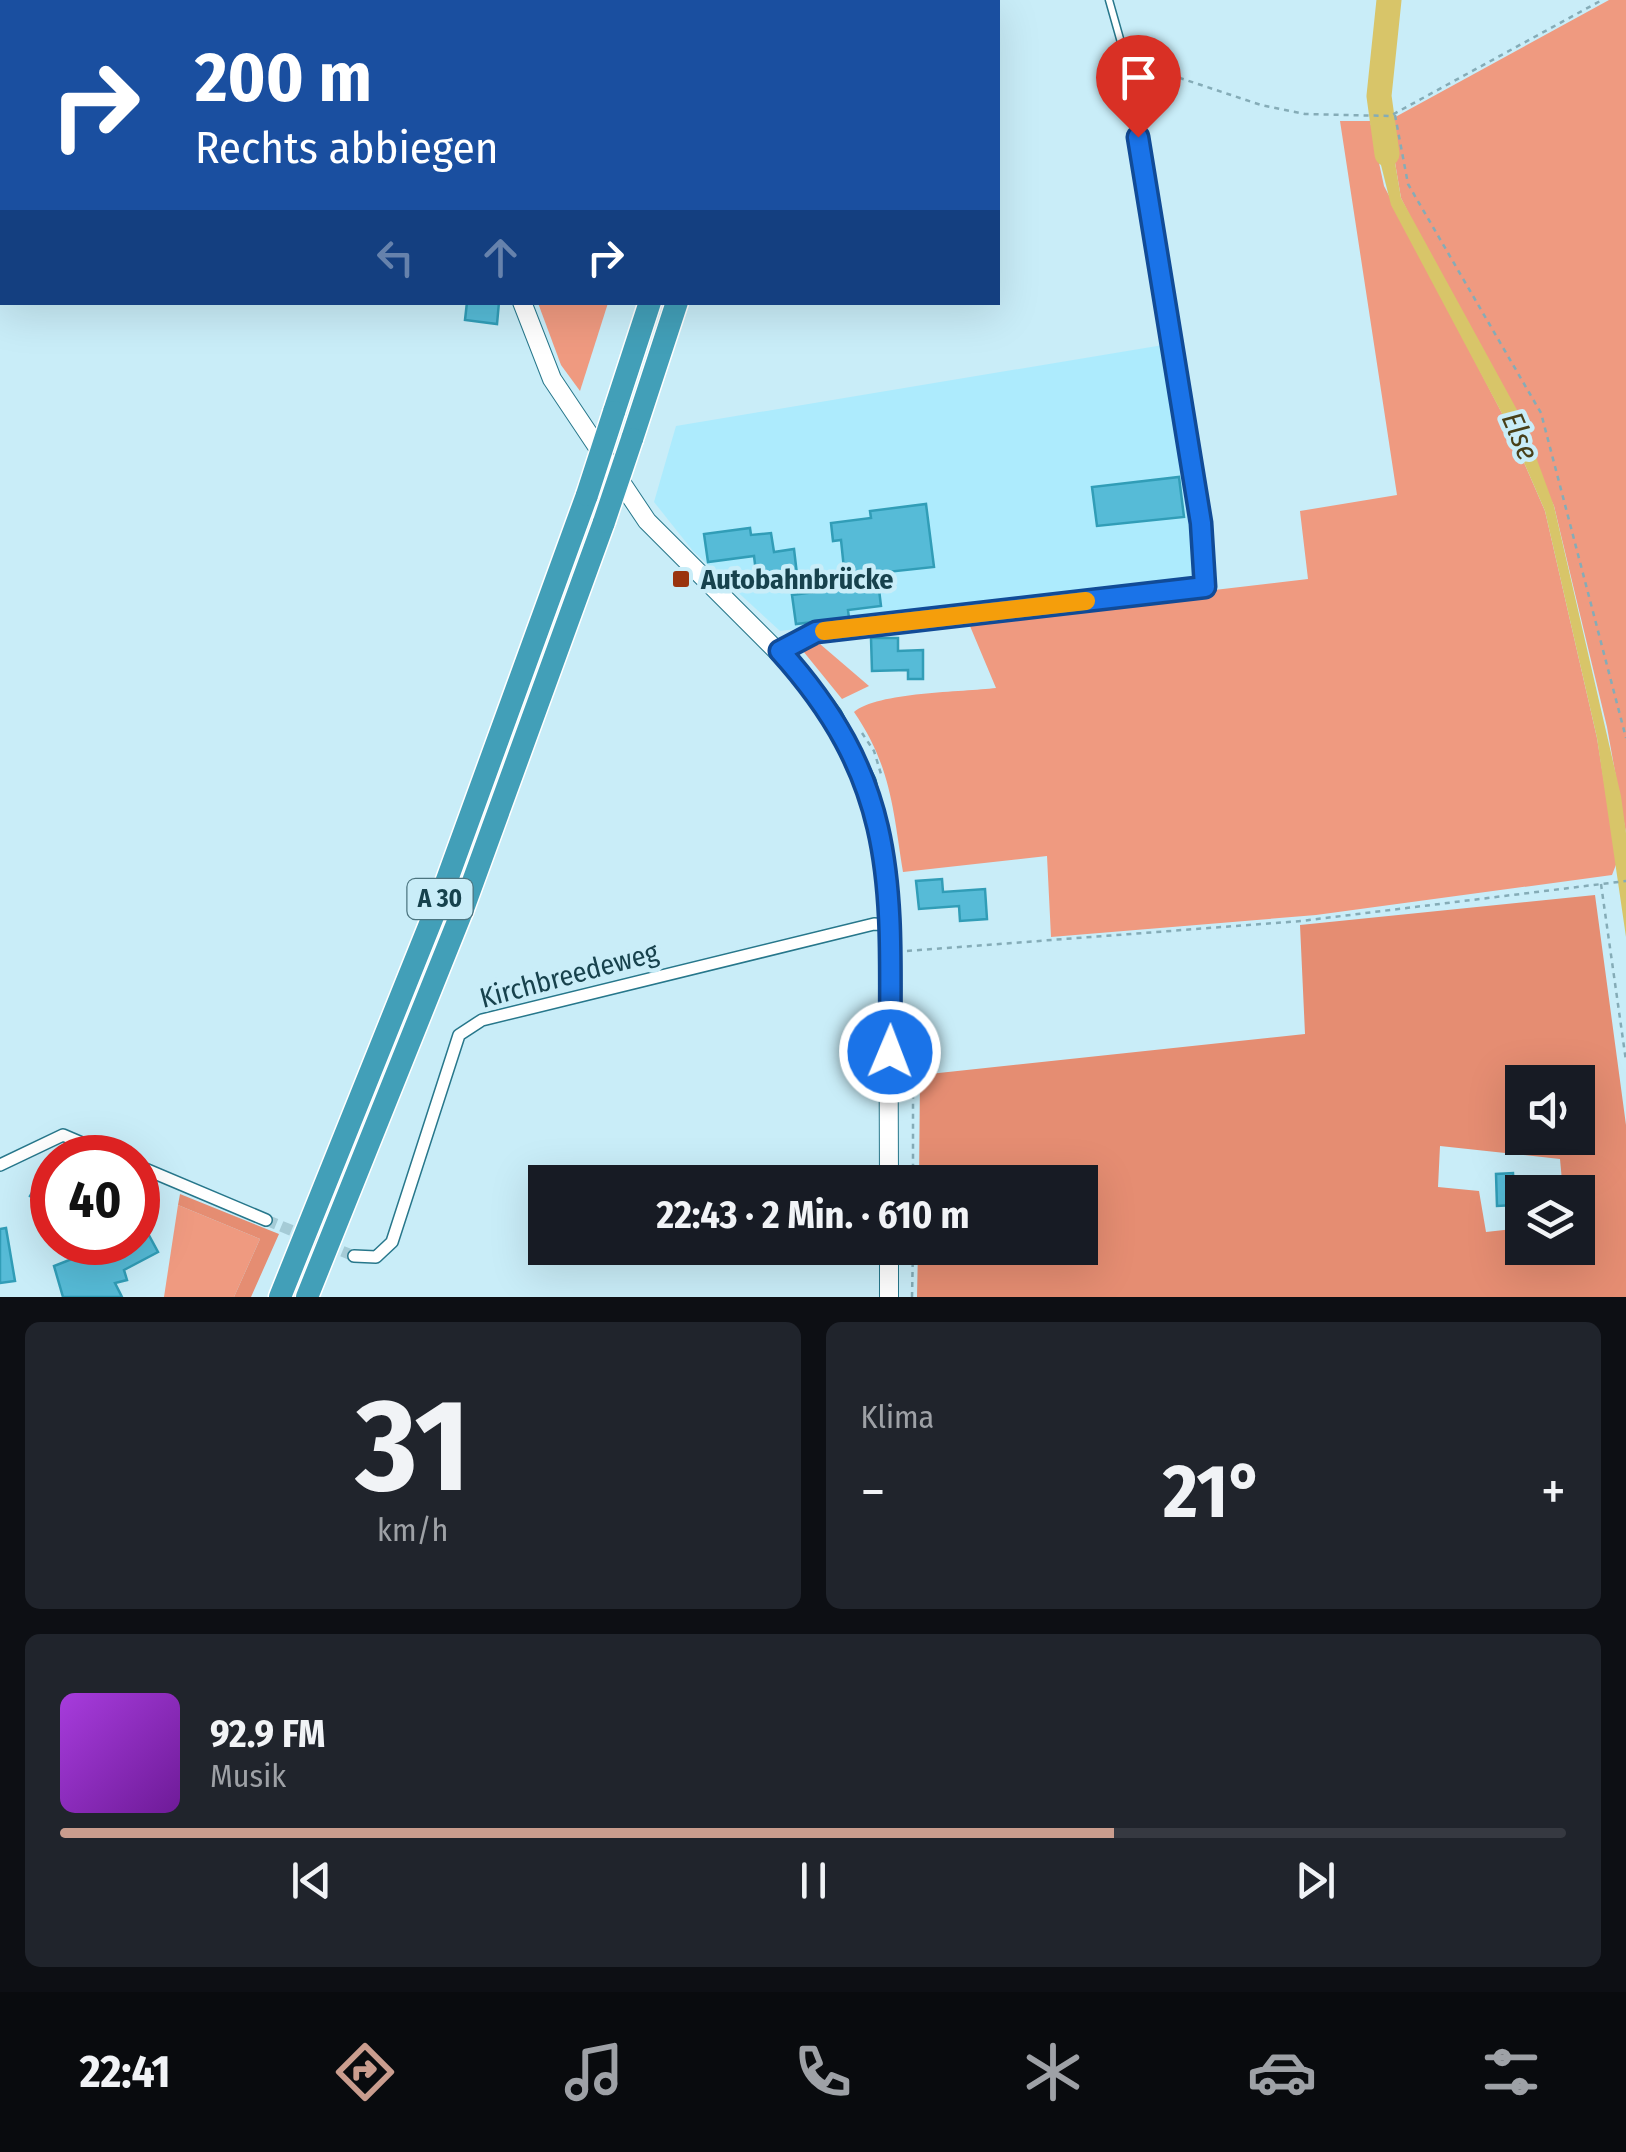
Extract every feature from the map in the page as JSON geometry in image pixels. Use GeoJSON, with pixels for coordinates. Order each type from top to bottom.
{"type":"FeatureCollection","features":[{"type":"Feature","properties":{"kind":"highway","name":"A 30"},"geometry":{"type":"LineString","coordinates":[[280,1297],[440,899],[586,495],[649,305]]}},
{"type":"Feature","properties":{"kind":"highway","name":"A 30"},"geometry":{"type":"LineString","coordinates":[[307,1297],[462,910],[604,522],[676,305]]}},
{"type":"Feature","properties":{"kind":"street"},"geometry":{"type":"LineString","coordinates":[[780,651],[816,632],[1205,587],[1201,523],[1126,60]]}},
{"type":"Feature","properties":{"kind":"street"},"geometry":{"type":"LineString","coordinates":[[523,305],[552,379],[648,521],[780,651],[832,715],[867,782],[888,876],[889,1165]]}},
{"type":"Feature","properties":{"kind":"street","name":"Kirchbreedeweg"},"geometry":{"type":"LineString","coordinates":[[354,1256],[376,1257],[392,1242],[459,1035],[482,1020],[874,924],[890,924]]}},
{"type":"Feature","properties":{"kind":"street"},"geometry":{"type":"LineString","coordinates":[[0,1165],[30,1151]]}},
{"type":"Feature","properties":{"kind":"street"},"geometry":{"type":"LineString","coordinates":[[160,1175],[266,1220]]}},
{"type":"Feature","properties":{"kind":"street"},"geometry":{"type":"LineString","coordinates":[[888,1265],[889,1297]]}},
{"type":"Feature","properties":{"kind":"lane"},"geometry":{"type":"LineString","coordinates":[[1110,0],[1126,60]]}},
{"type":"Feature","properties":{"kind":"path"},"geometry":{"type":"LineString","coordinates":[[1126,60],[1261,105],[1305,114],[1392,116],[1602,0]]}},
{"type":"Feature","properties":{"kind":"path"},"geometry":{"type":"LineString","coordinates":[[1392,116],[1408,184],[1541,413],[1626,738]]}},
{"type":"Feature","properties":{"kind":"path"},"geometry":{"type":"LineString","coordinates":[[890,950],[1300,921],[1626,881]]}},
{"type":"Feature","properties":{"kind":"path"},"geometry":{"type":"LineString","coordinates":[[1600,884],[1626,1061]]}},
{"type":"Feature","properties":{"kind":"path"},"geometry":{"type":"LineString","coordinates":[[912,1297],[913,1265]]}},
{"type":"Feature","properties":{"kind":"shaded area"},"geometry":{"type":"Polygon","coordinates":[[[1609,0],[1626,0],[1626,833],[1607,727],[1554,506],[1401,198],[1388,121],[1609,0]]]}},
{"type":"Feature","properties":{"kind":"shaded area"},"geometry":{"type":"Polygon","coordinates":[[[1340,121],[1370,121],[1384,186],[1506,421],[1545,511],[1597,738],[1617,862],[1612,875],[1316,915],[1051,937],[1047,856],[903,872],[883,770],[854,712],[881,700],[996,688],[967,619],[1308,579],[1300,511],[1397,495],[1340,121]]]}},
{"type":"Feature","properties":{"kind":"shaded area"},"geometry":{"type":"Polygon","coordinates":[[[539,305],[607,305],[580,391],[561,365],[539,305]]]}},
{"type":"Feature","properties":{"kind":"shaded area"},"geometry":{"type":"Polygon","coordinates":[[[1169,344],[1195,515],[1198,574],[1184,582],[780,631],[693,551],[654,502],[676,426],[1169,344]]]}},
{"type":"Feature","properties":{"kind":"shaded area"},"geometry":{"type":"Polygon","coordinates":[[[813,638],[869,686],[842,699],[803,651],[813,638]]]}},
{"type":"Feature","properties":{"kind":"shaded area"},"geometry":{"type":"Polygon","coordinates":[[[1595,895],[1626,1125],[1626,1297],[917,1297],[918,1265],[1098,1265],[1098,1165],[919,1165],[920,1075],[1305,1034],[1300,925],[1595,895]],[[1505,1065],[1505,1153],[1440,1146],[1438,1187],[1479,1191],[1486,1232],[1505,1230],[1505,1265],[1595,1265],[1595,1175],[1561,1175],[1560,1159],[1523,1155],[1595,1155],[1595,1065],[1505,1065]]]}},
{"type":"Feature","properties":{"kind":"shaded area"},"geometry":{"type":"Polygon","coordinates":[[[180,1194],[279,1234],[251,1297],[234,1297],[260,1239],[178,1205],[180,1194]]]}},
{"type":"Feature","properties":{"kind":"shaded area"},"geometry":{"type":"Polygon","coordinates":[[[178,1205],[260,1239],[234,1297],[164,1297],[178,1205]]]}},
{"type":"Feature","properties":{"kind":"water"},"geometry":{"type":"Polygon","coordinates":[[[1370,121],[1388,121],[1401,198],[1522,419],[1554,506],[1621,796],[1626,833],[1626,937],[1597,738],[1545,511],[1506,421],[1391,205],[1370,121]]]}},
{"type":"Feature","properties":{"kind":"building"},"geometry":{"type":"Polygon","coordinates":[[[467,305],[499,305],[497,324],[465,320],[467,305]]]}},
{"type":"Feature","properties":{"kind":"building"},"geometry":{"type":"Polygon","coordinates":[[[1179,477],[1184,517],[1097,526],[1092,487],[1179,477]]]}},
{"type":"Feature","properties":{"kind":"building"},"geometry":{"type":"Polygon","coordinates":[[[926,504],[934,567],[877,573],[881,606],[848,610],[849,618],[796,624],[792,595],[846,588],[841,540],[833,541],[831,523],[871,518],[870,511],[926,504]]]}},
{"type":"Feature","properties":{"kind":"building"},"geometry":{"type":"Polygon","coordinates":[[[750,528],[751,535],[771,533],[774,552],[794,549],[798,583],[758,588],[754,556],[708,562],[704,534],[750,528]]]}},
{"type":"Feature","properties":{"kind":"building"},"geometry":{"type":"Polygon","coordinates":[[[871,638],[898,638],[898,651],[923,650],[923,679],[908,679],[908,670],[872,671],[871,638]]]}},
{"type":"Feature","properties":{"kind":"building"},"geometry":{"type":"Polygon","coordinates":[[[942,879],[943,892],[985,889],[987,919],[960,921],[959,906],[919,909],[916,881],[942,879]]]}},
{"type":"Feature","properties":{"kind":"building"},"geometry":{"type":"Polygon","coordinates":[[[1513,1173],[1505,1175],[1505,1206],[1497,1206],[1496,1174],[1513,1173]]]}},
{"type":"Feature","properties":{"kind":"building"},"geometry":{"type":"Polygon","coordinates":[[[6,1228],[15,1281],[0,1283],[0,1229],[6,1228]]]}},
{"type":"Feature","properties":{"kind":"building"},"geometry":{"type":"Polygon","coordinates":[[[133,1265],[124,1270],[127,1280],[115,1283],[122,1297],[63,1297],[54,1266],[133,1265]]]}},
{"type":"Feature","properties":{"kind":"waterway","name":"Else"},"geometry":{"type":"LineString","coordinates":[[1387,154],[1379,96],[1389,0]]}},
{"type":"Feature","properties":{"kind":"tunnel"},"geometry":{"type":"LineString","coordinates":[[266,1220],[354,1256]]}},
{"type":"Feature","properties":{"kind":"slow traffic"},"geometry":{"type":"LineString","coordinates":[[824,631],[1086,601]]}},
{"type":"Feature","properties":{"kind":"place","name":"Autobahnbrücke"},"geometry":{"type":"Point","coordinates":[681,579]}},
{"type":"Feature","properties":{"kind":"route"},"geometry":{"type":"LineString","coordinates":[[890,1052],[888,876],[872,797],[855,755],[832,715],[780,651],[816,632],[1205,587],[1201,523],[1138,137]]}}]}
